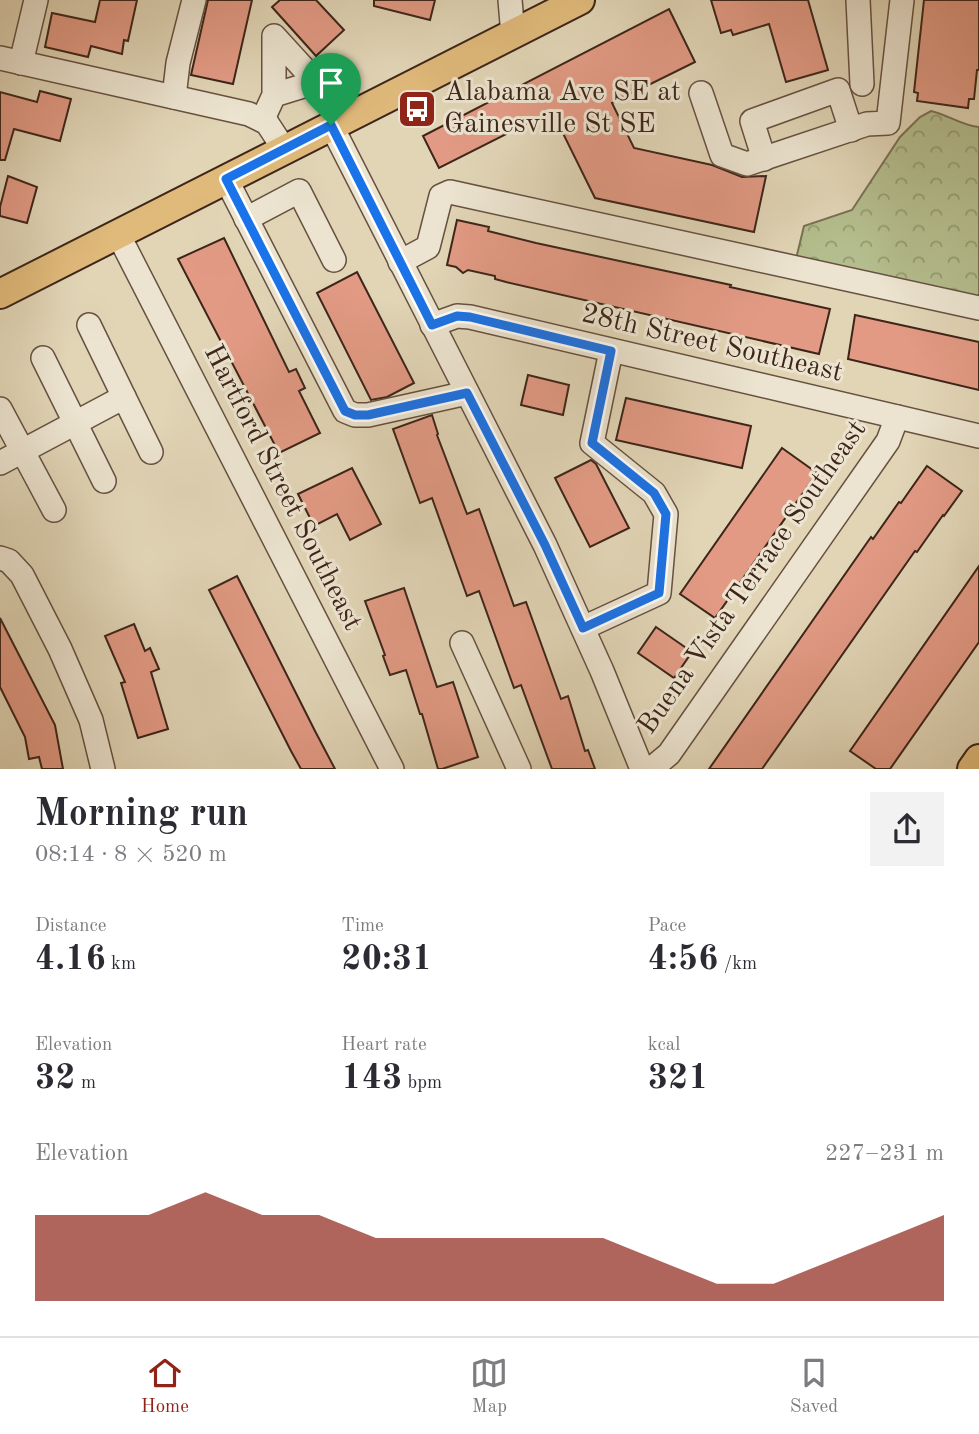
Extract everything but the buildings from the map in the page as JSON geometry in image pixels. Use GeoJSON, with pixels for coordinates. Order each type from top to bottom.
{"type":"FeatureCollection","features":[{"type":"Feature","properties":{"kind":"main road"},"geometry":{"type":"LineString","coordinates":[[0,294],[580,0]]}},
{"type":"Feature","properties":{"kind":"main road"},"geometry":{"type":"LineString","coordinates":[[972,769],[979,759]]}},
{"type":"Feature","properties":{"kind":"street"},"geometry":{"type":"LineString","coordinates":[[36,0],[11,61],[174,97],[263,120],[273,129],[284,149]]}},
{"type":"Feature","properties":{"kind":"street"},"geometry":{"type":"LineString","coordinates":[[174,97],[178,64],[194,0]]}},
{"type":"Feature","properties":{"kind":"street"},"geometry":{"type":"LineString","coordinates":[[510,0],[513,35]]}},
{"type":"Feature","properties":{"kind":"street"},"geometry":{"type":"LineString","coordinates":[[858,0],[862,84]]}},
{"type":"Feature","properties":{"kind":"street"},"geometry":{"type":"LineString","coordinates":[[701,93],[722,155],[747,164],[867,124],[888,123],[902,0]]}},
{"type":"Feature","properties":{"kind":"street"},"geometry":{"type":"LineString","coordinates":[[764,159],[752,121],[838,90],[851,130]]}},
{"type":"Feature","properties":{"kind":"street"},"geometry":{"type":"LineString","coordinates":[[263,120],[274,95]]}},
{"type":"Feature","properties":{"kind":"street"},"geometry":{"type":"LineString","coordinates":[[331,125],[545,545],[642,769]]}},
{"type":"Feature","properties":{"kind":"street"},"geometry":{"type":"LineString","coordinates":[[226,179],[345,411],[355,415],[368,415],[467,393]]}},
{"type":"Feature","properties":{"kind":"street"},"geometry":{"type":"LineString","coordinates":[[246,219],[299,191],[334,260]]}},
{"type":"Feature","properties":{"kind":"street"},"geometry":{"type":"LineString","coordinates":[[400,262],[428,247],[441,196],[450,192],[979,308]]}},
{"type":"Feature","properties":{"kind":"street","name":"Hartford Street Southeast"},"geometry":{"type":"LineString","coordinates":[[118,234],[392,769]]}},
{"type":"Feature","properties":{"kind":"street","name":"28th Street Southeast"},"geometry":{"type":"LineString","coordinates":[[432,325],[457,316],[470,317],[979,436]]}},
{"type":"Feature","properties":{"kind":"street"},"geometry":{"type":"LineString","coordinates":[[89,325],[151,452]]}},
{"type":"Feature","properties":{"kind":"street"},"geometry":{"type":"LineString","coordinates":[[583,628],[659,593],[666,514],[654,493],[592,443],[611,351]]}},
{"type":"Feature","properties":{"kind":"street"},"geometry":{"type":"LineString","coordinates":[[43,358],[104,481]]}},
{"type":"Feature","properties":{"kind":"street"},"geometry":{"type":"LineString","coordinates":[[0,464],[124,397]]}},
{"type":"Feature","properties":{"kind":"street"},"geometry":{"type":"LineString","coordinates":[[0,409],[54,510]]}},
{"type":"Feature","properties":{"kind":"street","name":"Buena Vista Terrace Southeast"},"geometry":{"type":"LineString","coordinates":[[651,769],[670,754],[888,441],[897,417]]}},
{"type":"Feature","properties":{"kind":"street"},"geometry":{"type":"LineString","coordinates":[[0,558],[17,567],[60,649],[91,720],[103,769]]}},
{"type":"Feature","properties":{"kind":"street"},"geometry":{"type":"LineString","coordinates":[[462,643],[519,769]]}},
{"type":"Feature","properties":{"kind":"green space"},"geometry":{"type":"Polygon","coordinates":[[[931,111],[979,127],[979,301],[796,259],[804,226],[852,210],[900,137],[920,117],[931,111]]]}},
{"type":"Feature","properties":{"kind":"place","name":"Alabama Ave SE at Gainesville St SE"},"geometry":{"type":"Point","coordinates":[417,109]}},
{"type":"Feature","properties":{"kind":"route"},"geometry":{"type":"LineString","coordinates":[[331,125],[432,325],[457,316],[470,317],[611,351],[592,443],[654,493],[666,514],[659,593],[583,628],[545,545],[467,393],[368,415],[355,415],[345,411],[226,179],[331,125]]}}]}
